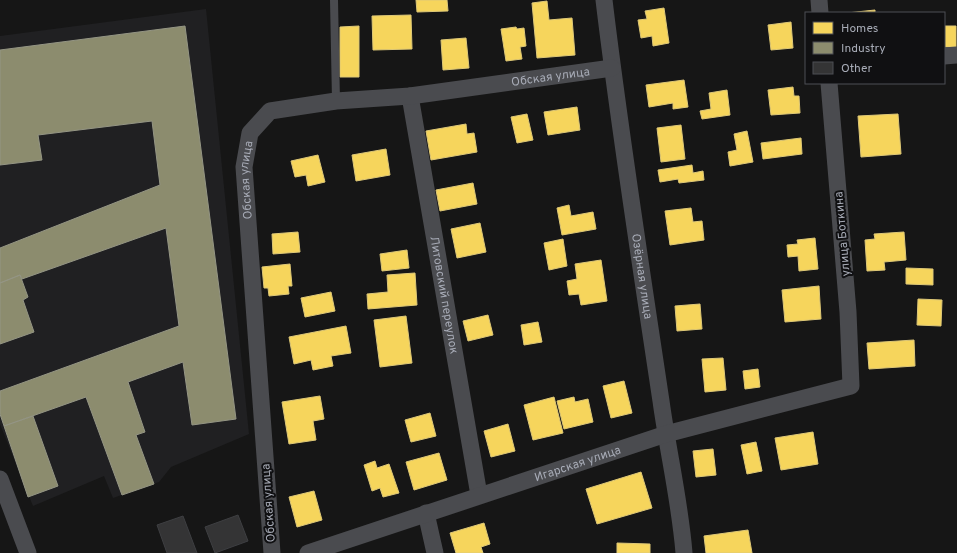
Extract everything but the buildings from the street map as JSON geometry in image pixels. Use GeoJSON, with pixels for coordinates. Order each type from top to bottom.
{"type":"FeatureCollection","features":[{"type":"Feature","properties":{"kind":"street","name":"Озёрная улица"},"geometry":{"type":"LineString","coordinates":[[604,0],[612,68],[666,434],[682,527],[684,553]]}},
{"type":"Feature","properties":{"kind":"street"},"geometry":{"type":"LineString","coordinates":[[819,0],[820,12]]}},
{"type":"Feature","properties":{"kind":"street"},"geometry":{"type":"LineString","coordinates":[[945,56],[957,55]]}},
{"type":"Feature","properties":{"kind":"street","name":"Обская улица"},"geometry":{"type":"LineString","coordinates":[[272,553],[244,167],[250,133],[270,111],[336,101],[410,96],[612,68]]}},
{"type":"Feature","properties":{"kind":"street","name":"улица Боткина"},"geometry":{"type":"LineString","coordinates":[[829,84],[848,312],[851,386]]}},
{"type":"Feature","properties":{"kind":"street","name":"Литовский переулок"},"geometry":{"type":"LineString","coordinates":[[410,96],[479,495]]}},
{"type":"Feature","properties":{"kind":"street","name":"Игарская улица"},"geometry":{"type":"LineString","coordinates":[[308,553],[666,434],[851,386]]}},
{"type":"Feature","properties":{"kind":"street"},"geometry":{"type":"LineString","coordinates":[[0,479],[28,553]]}},
{"type":"Feature","properties":{"kind":"street"},"geometry":{"type":"LineString","coordinates":[[426,513],[435,553]]}},
{"type":"Feature","properties":{"kind":"lane"},"geometry":{"type":"LineString","coordinates":[[334,0],[336,101]]}},
{"type":"Feature","properties":{"kind":"shaded area"},"geometry":{"type":"Polygon","coordinates":[[[206,9],[249,434],[171,467],[159,482],[113,498],[104,476],[33,506],[0,424],[0,36],[206,9]]]}}]}
